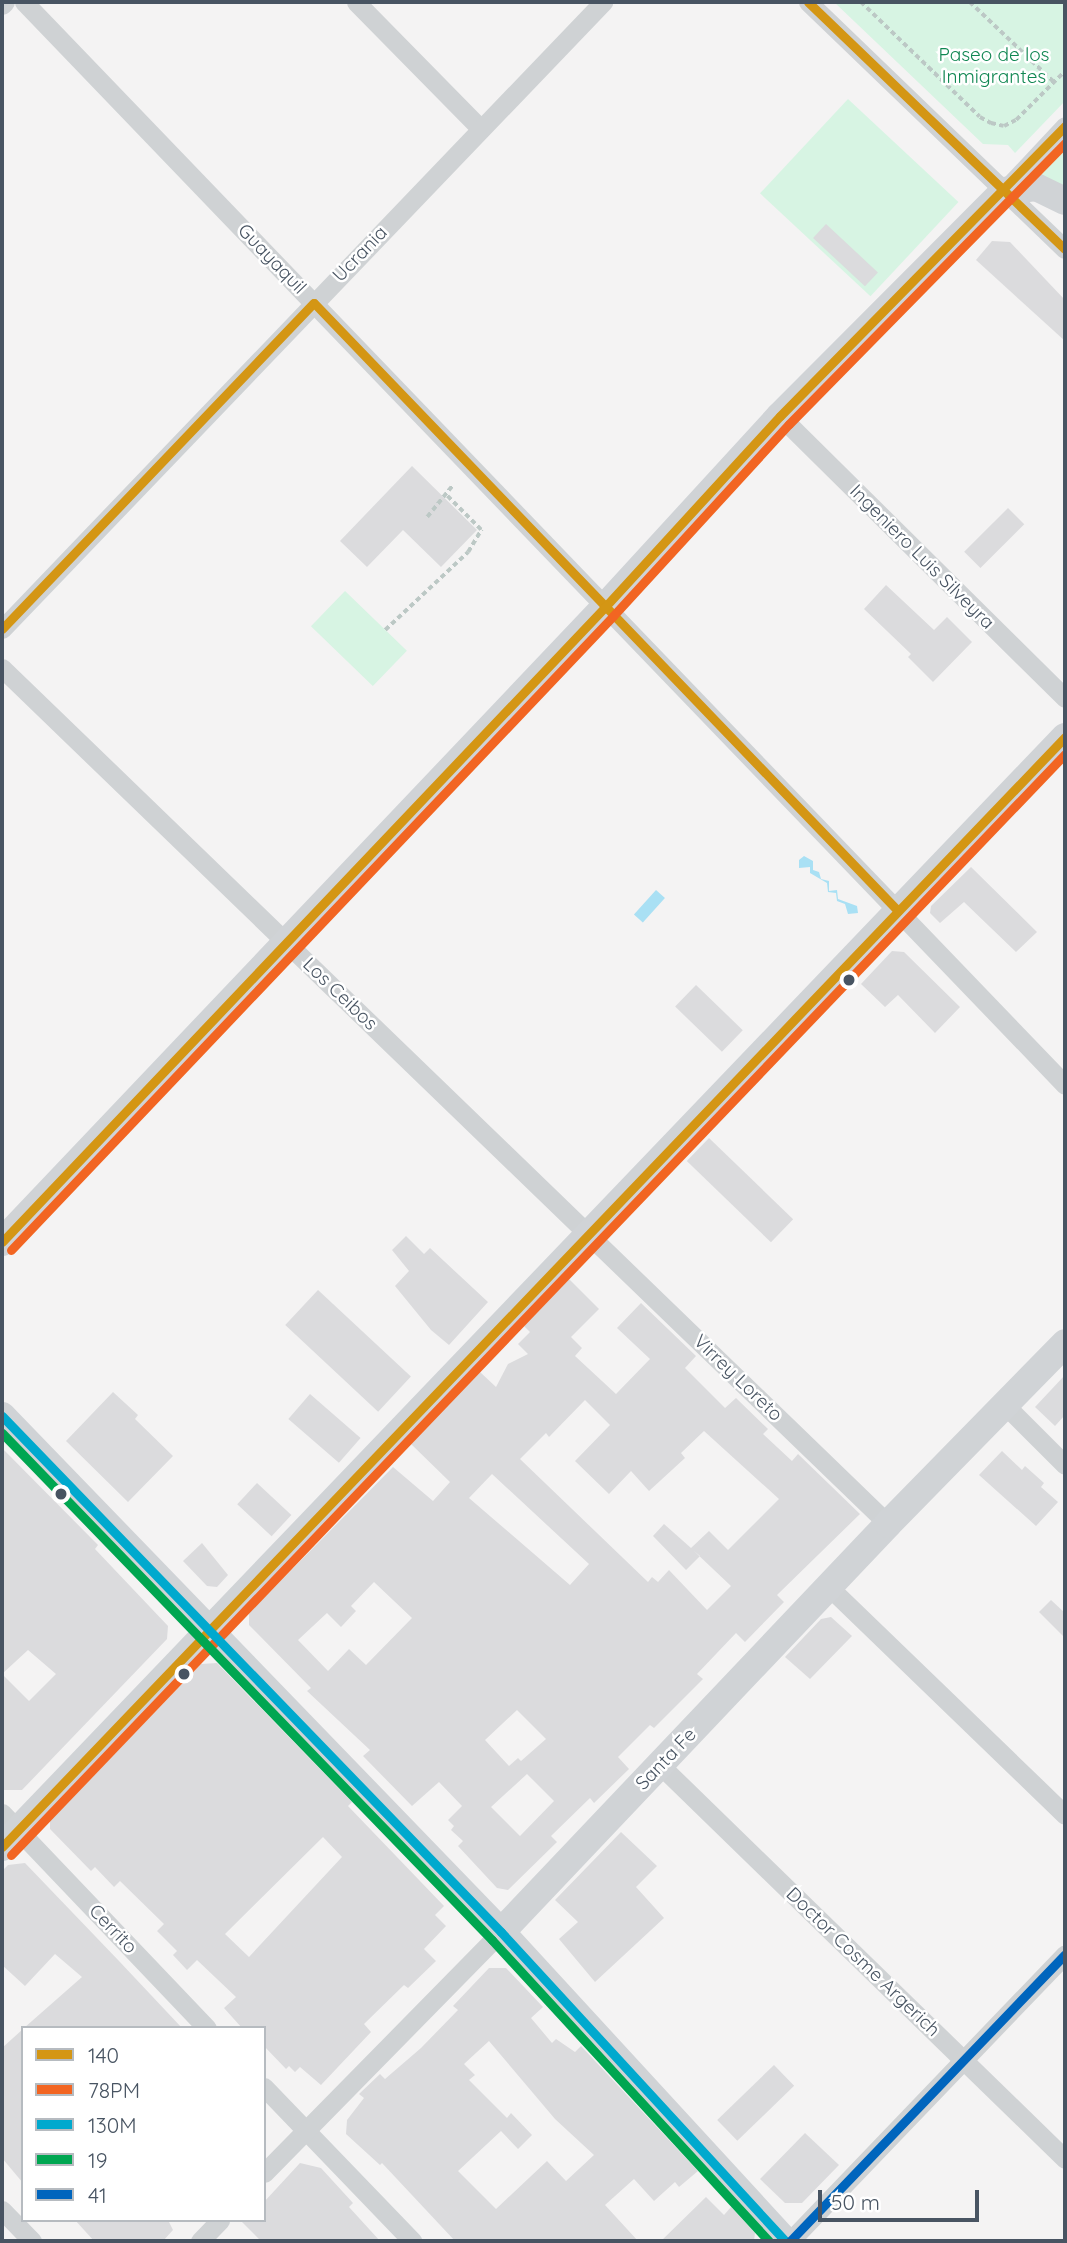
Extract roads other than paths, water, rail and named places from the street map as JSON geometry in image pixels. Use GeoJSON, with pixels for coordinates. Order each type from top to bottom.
{"type":"FeatureCollection","features":[{"type":"Feature","properties":{"kind":"street","name":"Guayaquil"},"geometry":{"type":"LineString","coordinates":[[24,2],[1065,1085]]}},
{"type":"Feature","properties":{"kind":"street"},"geometry":{"type":"LineString","coordinates":[[356,2],[481,129]]}},
{"type":"Feature","properties":{"kind":"street","name":"Ucrania"},"geometry":{"type":"LineString","coordinates":[[2,629],[603,2]]}},
{"type":"Feature","properties":{"kind":"street"},"geometry":{"type":"LineString","coordinates":[[808,2],[1065,249]]}},
{"type":"Feature","properties":{"kind":"street"},"geometry":{"type":"LineString","coordinates":[[2,1242],[285,940],[604,608],[780,416],[1065,126]]}},
{"type":"Feature","properties":{"kind":"street"},"geometry":{"type":"LineString","coordinates":[[1004,191],[1036,187],[1065,201]]}},
{"type":"Feature","properties":{"kind":"street","name":"Ingeniero Luis Silveyra"},"geometry":{"type":"LineString","coordinates":[[780,416],[1065,698]]}},
{"type":"Feature","properties":{"kind":"street","name":"Los Ceibos"},"geometry":{"type":"LineString","coordinates":[[2,668],[588,1232]]}},
{"type":"Feature","properties":{"kind":"street"},"geometry":{"type":"LineString","coordinates":[[7,1830],[211,1629],[588,1232],[1065,737]]}},
{"type":"Feature","properties":{"kind":"street","name":"Virrey Loreto"},"geometry":{"type":"LineString","coordinates":[[588,1232],[888,1524]]}},
{"type":"Feature","properties":{"kind":"street","name":"Santa Fe"},"geometry":{"type":"LineString","coordinates":[[266,2171],[501,1932],[888,1524],[1065,1343]]}},
{"type":"Feature","properties":{"kind":"street"},"geometry":{"type":"LineString","coordinates":[[1003,1404],[1065,1465]]}},
{"type":"Feature","properties":{"kind":"street"},"geometry":{"type":"LineString","coordinates":[[2,1416],[211,1629],[501,1932],[788,2241],[1065,1954]]}},
{"type":"Feature","properties":{"kind":"street"},"geometry":{"type":"LineString","coordinates":[[829,1587],[1065,1815]]}},
{"type":"Feature","properties":{"kind":"street","name":"Doctor Cosme Argerich"},"geometry":{"type":"LineString","coordinates":[[660,1765],[1065,2159]]}},
{"type":"Feature","properties":{"kind":"street","name":"Cerrito"},"geometry":{"type":"LineString","coordinates":[[7,1830],[205,2026]]}},
{"type":"Feature","properties":{"kind":"street"},"geometry":{"type":"LineString","coordinates":[[266,2089],[412,2241]]}},
{"type":"Feature","properties":{"kind":"street"},"geometry":{"type":"LineString","coordinates":[[2,2210],[32,2241]]}},
{"type":"Feature","properties":{"kind":"street"},"geometry":{"type":"LineString","coordinates":[[201,2241],[218,2222]]}},
{"type":"Feature","properties":{"kind":"water"},"geometry":{"type":"Polygon","coordinates":[[[804,856],[813,861],[813,870],[819,872],[821,879],[829,881],[829,891],[837,890],[838,899],[857,906],[858,913],[848,914],[845,904],[837,901],[836,893],[828,892],[827,883],[810,873],[810,867],[799,868],[799,860],[804,856]]]}},
{"type":"Feature","properties":{"kind":"water"},"geometry":{"type":"Polygon","coordinates":[[[656,890],[665,898],[643,923],[634,915],[656,890]]]}},
{"type":"Feature","properties":{"kind":"park label","name":"Paseo de los Inmigrantes"},"geometry":{"type":"Point","coordinates":[994,66]}}]}
